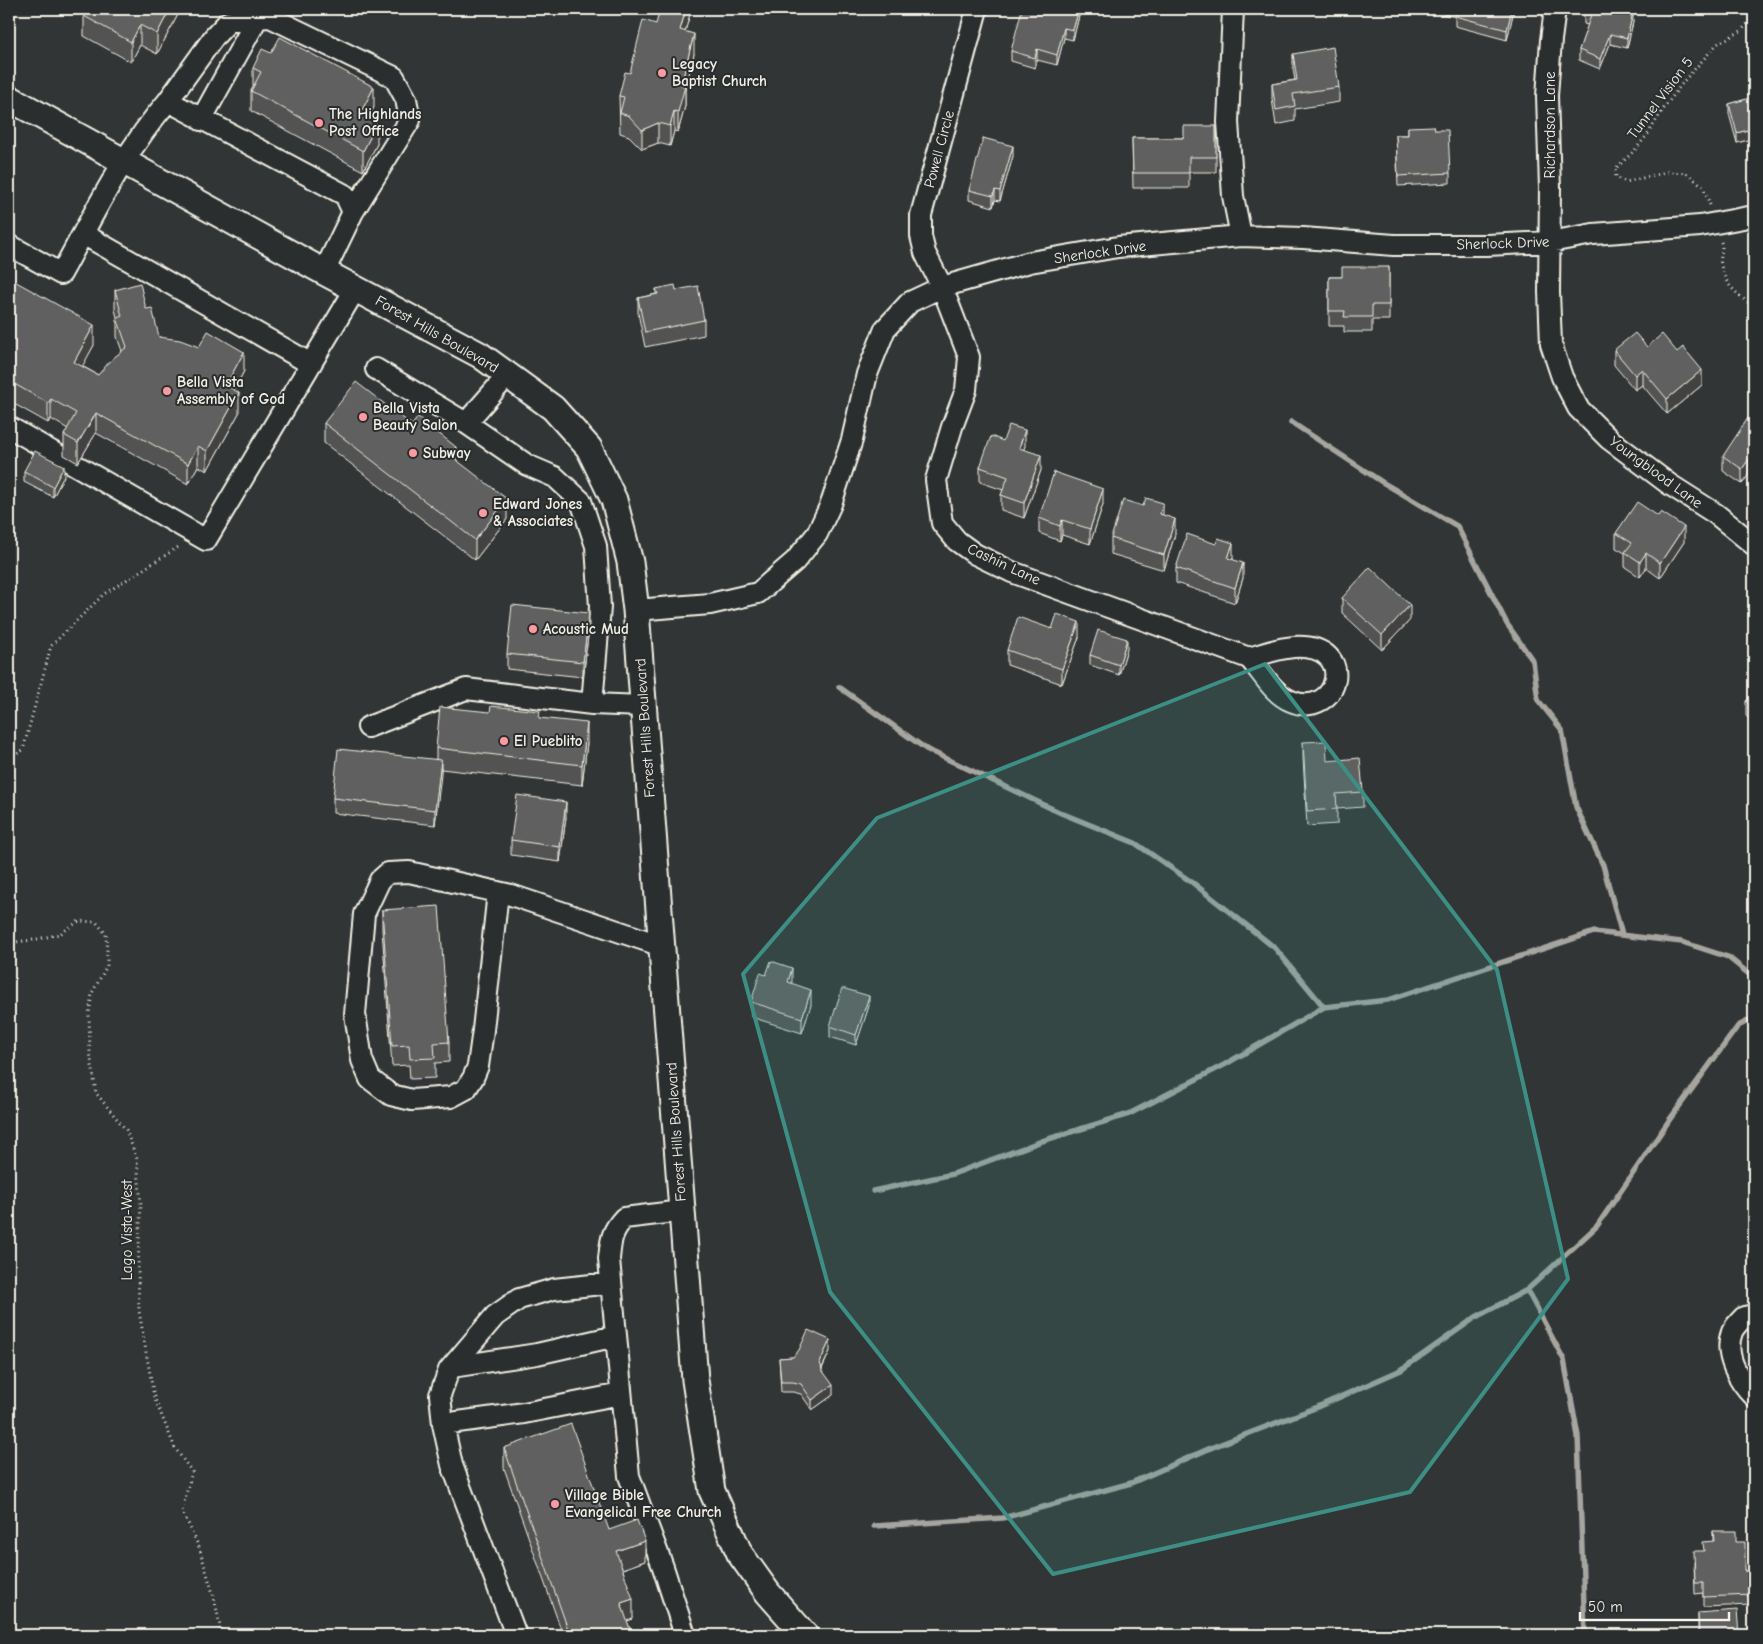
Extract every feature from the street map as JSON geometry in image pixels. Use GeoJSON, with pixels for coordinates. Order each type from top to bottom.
{"type":"FeatureCollection","features":[{"type":"Feature","properties":{"kind":"main road","name":"Forest Hills Boulevard"},"geometry":{"type":"LineString","coordinates":[[9,98],[324,272],[480,355],[553,408],[589,448],[614,500],[630,562],[636,610],[695,1380],[712,1491],[740,1554],[768,1593],[805,1635]]}},
{"type":"Feature","properties":{"kind":"street","name":"Powell Circle"},"geometry":{"type":"LineString","coordinates":[[942,287],[925,253],[920,236],[921,215],[977,9]]}},
{"type":"Feature","properties":{"kind":"street"},"geometry":{"type":"LineString","coordinates":[[1233,9],[1228,122],[1233,196],[1241,236]]}},
{"type":"Feature","properties":{"kind":"street","name":"Richardson Lane"},"geometry":{"type":"LineString","coordinates":[[1550,242],[1547,96],[1555,9]]}},
{"type":"Feature","properties":{"kind":"street"},"geometry":{"type":"LineString","coordinates":[[201,120],[258,17]]}},
{"type":"Feature","properties":{"kind":"street"},"geometry":{"type":"LineString","coordinates":[[9,244],[61,274],[123,160],[214,37],[228,22],[270,17],[394,77],[406,99],[410,120],[353,212],[324,272]]}},
{"type":"Feature","properties":{"kind":"street"},"geometry":{"type":"LineString","coordinates":[[168,101],[345,195],[353,212]]}},
{"type":"Feature","properties":{"kind":"street","name":"Sherlock Drive"},"geometry":{"type":"LineString","coordinates":[[636,610],[710,604],[758,593],[795,561],[817,534],[831,504],[852,440],[867,374],[884,329],[910,302],[942,287],[1030,262],[1118,247],[1241,236],[1303,238],[1394,245],[1487,245],[1550,242],[1593,234],[1700,226],[1754,216]]}},
{"type":"Feature","properties":{"kind":"street"},"geometry":{"type":"LineString","coordinates":[[83,234],[311,364]]}},
{"type":"Feature","properties":{"kind":"street","name":"Youngblood Lane"},"geometry":{"type":"LineString","coordinates":[[1550,242],[1551,344],[1562,377],[1578,408],[1609,438],[1641,464],[1716,514],[1754,545]]}},
{"type":"Feature","properties":{"kind":"street","name":"Cashin Lane"},"geometry":{"type":"LineString","coordinates":[[942,287],[969,357],[966,390],[952,427],[936,480],[942,523],[957,541],[975,554],[1012,572],[1249,658]]}},
{"type":"Feature","properties":{"kind":"street"},"geometry":{"type":"LineString","coordinates":[[9,427],[206,540],[356,288]]}},
{"type":"Feature","properties":{"kind":"street"},"geometry":{"type":"LineString","coordinates":[[376,369],[466,423],[527,464],[555,477],[581,501],[596,546],[600,607],[592,704]]}},
{"type":"Feature","properties":{"kind":"street"},"geometry":{"type":"LineString","coordinates":[[466,423],[508,375]]}},
{"type":"Feature","properties":{"kind":"street"},"geometry":{"type":"LineString","coordinates":[[368,728],[466,690],[592,704],[644,706]]}},
{"type":"Feature","properties":{"kind":"street"},"geometry":{"type":"LineString","coordinates":[[498,892],[483,1030],[478,1066],[473,1078],[466,1089],[452,1098],[412,1100],[391,1095],[370,1079],[362,1060],[355,1014],[364,914],[380,880],[388,874],[409,872],[498,892],[510,895],[662,946]]}},
{"type":"Feature","properties":{"kind":"street"},"geometry":{"type":"LineString","coordinates":[[682,1212],[624,1218],[614,1230],[609,1259],[629,1476],[663,1568],[685,1635]]}},
{"type":"Feature","properties":{"kind":"street"},"geometry":{"type":"LineString","coordinates":[[516,1635],[452,1465],[443,1424],[440,1395],[449,1370],[495,1316],[519,1299],[554,1289],[611,1283]]}},
{"type":"Feature","properties":{"kind":"street"},"geometry":{"type":"LineString","coordinates":[[1754,1315],[1744,1317],[1732,1332],[1728,1351],[1746,1388],[1754,1396]]}},
{"type":"Feature","properties":{"kind":"street"},"geometry":{"type":"LineString","coordinates":[[452,1367],[537,1354],[616,1336]]}},
{"type":"Feature","properties":{"kind":"street"},"geometry":{"type":"LineString","coordinates":[[443,1424],[524,1413],[621,1394]]}},
{"type":"Feature","properties":{"kind":"path","name":"Tunnel Vision 5"},"geometry":{"type":"LineString","coordinates":[[1711,208],[1703,186],[1686,173],[1667,172],[1626,182],[1616,177],[1614,169],[1635,150],[1684,81],[1717,44],[1740,31],[1754,16]]}},
{"type":"Feature","properties":{"kind":"path"},"geometry":{"type":"LineString","coordinates":[[1720,240],[1723,247],[1720,263],[1727,284],[1754,307]]}},
{"type":"Feature","properties":{"kind":"path"},"geometry":{"type":"LineString","coordinates":[[9,759],[23,750],[50,646],[104,594],[198,535]]}},
{"type":"Feature","properties":{"kind":"path","name":"Lago Vista-West"},"geometry":{"type":"LineString","coordinates":[[9,937],[15,942],[60,934],[79,921],[96,922],[106,934],[107,966],[92,993],[89,1014],[90,1052],[96,1093],[126,1130],[137,1159],[141,1204],[138,1266],[139,1310],[154,1396],[175,1448],[192,1472],[182,1510],[198,1546],[214,1597],[222,1635]]}},
{"type":"Feature","properties":{"kind":"highlighted area"},"geometry":{"type":"Polygon","coordinates":[[[1265,664],[1497,970],[1568,1279],[1410,1492],[1053,1574],[830,1292],[743,974],[877,818],[1265,664]]]}},
{"type":"Feature","properties":{"kind":"building"},"geometry":{"type":"Polygon","coordinates":[[[88,9],[170,9],[157,34],[140,25],[131,42],[84,16],[88,9]]]}},
{"type":"Feature","properties":{"kind":"building","name":"Legacy Baptist Church"},"geometry":{"type":"Polygon","coordinates":[[[660,9],[686,9],[680,30],[694,34],[681,85],[685,86],[678,112],[674,111],[670,126],[658,123],[642,130],[629,116],[620,113],[624,97],[619,96],[625,72],[630,73],[643,20],[656,24],[660,9]]]}},
{"type":"Feature","properties":{"kind":"building"},"geometry":{"type":"Polygon","coordinates":[[[1022,9],[1079,9],[1073,30],[1064,28],[1057,55],[1037,49],[1035,58],[1011,51],[1022,9]]]}},
{"type":"Feature","properties":{"kind":"building"},"geometry":{"type":"Polygon","coordinates":[[[1456,9],[1512,9],[1507,30],[1455,16],[1456,9]]]}},
{"type":"Feature","properties":{"kind":"building"},"geometry":{"type":"Polygon","coordinates":[[[1585,9],[1624,9],[1633,12],[1627,38],[1610,34],[1600,59],[1579,50],[1591,15],[1584,14],[1585,9]]]}},
{"type":"Feature","properties":{"kind":"building","name":"The Highlands Post Office"},"geometry":{"type":"Polygon","coordinates":[[[280,37],[374,87],[360,114],[377,124],[363,151],[251,91],[261,72],[253,68],[262,49],[271,53],[280,37]]]}},
{"type":"Feature","properties":{"kind":"building"},"geometry":{"type":"Polygon","coordinates":[[[1333,47],[1339,87],[1293,94],[1295,106],[1276,110],[1272,84],[1297,80],[1293,54],[1333,47]]]}},
{"type":"Feature","properties":{"kind":"building"},"geometry":{"type":"Polygon","coordinates":[[[1754,97],[1754,136],[1751,129],[1737,133],[1729,104],[1754,97]]]}},
{"type":"Feature","properties":{"kind":"building"},"geometry":{"type":"Polygon","coordinates":[[[1184,126],[1216,126],[1216,157],[1189,157],[1189,173],[1133,173],[1132,138],[1184,138],[1184,126]]]}},
{"type":"Feature","properties":{"kind":"building"},"geometry":{"type":"Polygon","coordinates":[[[1434,126],[1435,130],[1448,130],[1450,173],[1398,176],[1396,135],[1408,135],[1408,127],[1434,126]]]}},
{"type":"Feature","properties":{"kind":"building"},"geometry":{"type":"Polygon","coordinates":[[[983,138],[1013,146],[1000,191],[995,190],[993,196],[969,190],[983,138]]]}},
{"type":"Feature","properties":{"kind":"building"},"geometry":{"type":"Polygon","coordinates":[[[1342,267],[1389,267],[1389,305],[1372,305],[1372,317],[1344,317],[1345,311],[1329,311],[1329,277],[1342,277],[1342,267]]]}},
{"type":"Feature","properties":{"kind":"building","name":"Bella Vista Assembly of God"},"geometry":{"type":"Polygon","coordinates":[[[9,278],[94,325],[74,362],[98,375],[111,360],[127,347],[117,318],[122,316],[115,290],[140,283],[146,309],[152,308],[159,337],[180,340],[199,347],[208,331],[244,352],[226,385],[239,393],[207,451],[198,446],[188,464],[96,413],[78,443],[64,435],[76,413],[51,399],[48,403],[9,381],[9,278]]]}},
{"type":"Feature","properties":{"kind":"building"},"geometry":{"type":"Polygon","coordinates":[[[675,285],[676,290],[698,286],[704,320],[645,332],[638,298],[658,294],[656,289],[675,285]]]}},
{"type":"Feature","properties":{"kind":"building"},"geometry":{"type":"Polygon","coordinates":[[[1635,333],[1647,347],[1662,334],[1677,352],[1683,347],[1702,370],[1667,399],[1642,369],[1635,375],[1614,350],[1635,333]]]}},
{"type":"Feature","properties":{"kind":"building"},"geometry":{"type":"Polygon","coordinates":[[[356,382],[412,425],[418,417],[456,447],[450,455],[507,499],[475,540],[324,423],[356,382]]]}},
{"type":"Feature","properties":{"kind":"building"},"geometry":{"type":"Polygon","coordinates":[[[1748,418],[1754,422],[1754,462],[1749,459],[1742,469],[1723,456],[1748,418]]]}},
{"type":"Feature","properties":{"kind":"building"},"geometry":{"type":"Polygon","coordinates":[[[1009,425],[1025,430],[1019,448],[1041,455],[1024,503],[1001,495],[1008,477],[980,467],[991,436],[1003,441],[1009,425]]]}},
{"type":"Feature","properties":{"kind":"building"},"geometry":{"type":"Polygon","coordinates":[[[35,451],[64,466],[53,487],[24,471],[35,451]]]}},
{"type":"Feature","properties":{"kind":"building"},"geometry":{"type":"Polygon","coordinates":[[[1054,472],[1103,489],[1090,529],[1062,520],[1060,526],[1039,518],[1054,472]]]}},
{"type":"Feature","properties":{"kind":"building"},"geometry":{"type":"Polygon","coordinates":[[[1146,498],[1163,503],[1160,514],[1175,519],[1164,555],[1111,538],[1123,500],[1143,506],[1146,498]]]}},
{"type":"Feature","properties":{"kind":"building"},"geometry":{"type":"Polygon","coordinates":[[[1637,502],[1658,516],[1661,512],[1684,527],[1660,563],[1646,553],[1640,562],[1625,552],[1632,543],[1616,533],[1637,502]]]}},
{"type":"Feature","properties":{"kind":"building"},"geometry":{"type":"Polygon","coordinates":[[[1187,534],[1216,544],[1218,538],[1233,543],[1228,558],[1243,563],[1235,588],[1176,568],[1187,534]]]}},
{"type":"Feature","properties":{"kind":"building"},"geometry":{"type":"Polygon","coordinates":[[[1370,567],[1410,605],[1382,635],[1342,598],[1370,567]]]}},
{"type":"Feature","properties":{"kind":"building"},"geometry":{"type":"Polygon","coordinates":[[[512,605],[589,613],[583,662],[507,654],[512,605]]]}},
{"type":"Feature","properties":{"kind":"building"},"geometry":{"type":"Polygon","coordinates":[[[1057,614],[1079,622],[1062,669],[1007,650],[1018,617],[1052,629],[1057,614]]]}},
{"type":"Feature","properties":{"kind":"building"},"geometry":{"type":"Polygon","coordinates":[[[1098,630],[1127,639],[1119,665],[1090,655],[1098,630]]]}},
{"type":"Feature","properties":{"kind":"building"},"geometry":{"type":"Polygon","coordinates":[[[1754,693],[1754,709],[1746,701],[1754,693]]]}},
{"type":"Feature","properties":{"kind":"building"},"geometry":{"type":"Polygon","coordinates":[[[491,706],[540,711],[539,718],[587,723],[582,765],[436,748],[440,707],[490,712],[491,706]]]}},
{"type":"Feature","properties":{"kind":"building"},"geometry":{"type":"Polygon","coordinates":[[[1326,741],[1327,761],[1360,758],[1363,792],[1336,794],[1337,809],[1307,811],[1303,742],[1326,741]]]}},
{"type":"Feature","properties":{"kind":"building"},"geometry":{"type":"Polygon","coordinates":[[[338,749],[441,760],[435,810],[333,798],[338,749]]]}},
{"type":"Feature","properties":{"kind":"building"},"geometry":{"type":"Polygon","coordinates":[[[517,795],[566,802],[560,847],[511,840],[517,795]]]}},
{"type":"Feature","properties":{"kind":"building"},"geometry":{"type":"Polygon","coordinates":[[[439,906],[449,1042],[434,1043],[435,1058],[410,1059],[409,1045],[392,1046],[382,910],[439,906]]]}},
{"type":"Feature","properties":{"kind":"building"},"geometry":{"type":"Polygon","coordinates":[[[771,961],[792,968],[788,982],[811,990],[802,1018],[751,1002],[760,973],[766,975],[771,961]]]}},
{"type":"Feature","properties":{"kind":"building"},"geometry":{"type":"Polygon","coordinates":[[[842,988],[869,996],[856,1035],[830,1026],[842,988]]]}},
{"type":"Feature","properties":{"kind":"building"},"geometry":{"type":"Polygon","coordinates":[[[808,1330],[830,1340],[820,1362],[822,1370],[833,1385],[812,1400],[801,1384],[781,1382],[779,1358],[793,1357],[799,1350],[808,1330]]]}},
{"type":"Feature","properties":{"kind":"building","name":"Village Bible Evangelical Free Church"},"geometry":{"type":"Polygon","coordinates":[[[571,1424],[609,1530],[637,1520],[645,1541],[616,1551],[633,1599],[621,1603],[632,1635],[570,1635],[504,1448],[571,1424]]]}},
{"type":"Feature","properties":{"kind":"building"},"geometry":{"type":"Polygon","coordinates":[[[1713,1531],[1736,1531],[1736,1542],[1745,1542],[1745,1571],[1751,1571],[1752,1595],[1703,1597],[1703,1583],[1695,1583],[1694,1551],[1704,1551],[1703,1542],[1714,1541],[1713,1531]]]}},
{"type":"Feature","properties":{"kind":"building"},"geometry":{"type":"Polygon","coordinates":[[[1737,1610],[1739,1635],[1699,1635],[1698,1613],[1737,1610]]]}},
{"type":"Feature","properties":{"kind":"waterway"},"geometry":{"type":"LineString","coordinates":[[1291,422],[1382,482],[1457,526],[1507,624],[1533,661],[1538,700],[1562,730],[1576,807],[1603,865],[1622,935]]}},
{"type":"Feature","properties":{"kind":"waterway"},"geometry":{"type":"LineString","coordinates":[[839,687],[926,749],[1061,813],[1135,843],[1193,883],[1275,948],[1324,1007]]}},
{"type":"Feature","properties":{"kind":"waterway"},"geometry":{"type":"LineString","coordinates":[[873,1191],[953,1174],[1042,1141],[1129,1114],[1224,1065],[1324,1007],[1388,1000],[1594,932],[1682,942],[1728,957],[1754,978]]}},
{"type":"Feature","properties":{"kind":"waterway"},"geometry":{"type":"LineString","coordinates":[[874,1526],[1003,1518],[1131,1483],[1213,1447],[1315,1408],[1401,1370],[1476,1317],[1527,1290],[1597,1226],[1670,1119],[1738,1026],[1754,1018]]}},
{"type":"Feature","properties":{"kind":"waterway"},"geometry":{"type":"LineString","coordinates":[[1527,1290],[1564,1360],[1578,1436],[1585,1635]]}},
{"type":"Feature","properties":{"kind":"place","name":"Legacy Baptist Church"},"geometry":{"type":"Point","coordinates":[662,73]}},
{"type":"Feature","properties":{"kind":"place","name":"The Highlands Post Office"},"geometry":{"type":"Point","coordinates":[319,123]}},
{"type":"Feature","properties":{"kind":"place","name":"Bella Vista Assembly of God"},"geometry":{"type":"Point","coordinates":[167,391]}},
{"type":"Feature","properties":{"kind":"place","name":"Bella Vista Beauty Salon"},"geometry":{"type":"Point","coordinates":[363,417]}},
{"type":"Feature","properties":{"kind":"place","name":"Subway"},"geometry":{"type":"Point","coordinates":[413,453]}},
{"type":"Feature","properties":{"kind":"place","name":"Edward Jones & Associates"},"geometry":{"type":"Point","coordinates":[483,513]}},
{"type":"Feature","properties":{"kind":"place","name":"Acoustic Mud"},"geometry":{"type":"Point","coordinates":[533,629]}},
{"type":"Feature","properties":{"kind":"place","name":"El Pueblito"},"geometry":{"type":"Point","coordinates":[504,741]}},
{"type":"Feature","properties":{"kind":"place","name":"Village Bible Evangelical Free Church"},"geometry":{"type":"Point","coordinates":[555,1504]}}]}
